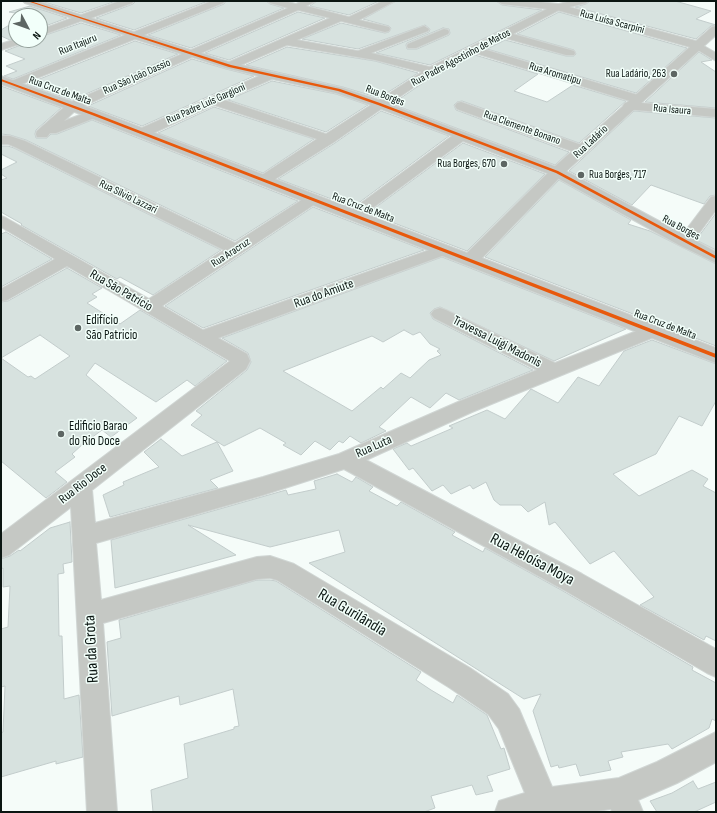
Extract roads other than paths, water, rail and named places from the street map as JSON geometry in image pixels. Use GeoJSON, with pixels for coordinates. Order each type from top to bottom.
{"type":"FeatureCollection","features":[{"type":"Feature","properties":{"kind":"street","name":"Rua Borges"},"geometry":{"type":"LineString","coordinates":[[28,1],[230,66],[339,90],[379,104],[557,172],[716,258]]}},
{"type":"Feature","properties":{"kind":"street"},"geometry":{"type":"LineString","coordinates":[[48,30],[129,1]]}},
{"type":"Feature","properties":{"kind":"street","name":"Rua Itajuru"},"geometry":{"type":"LineString","coordinates":[[7,82],[134,35],[220,1]]}},
{"type":"Feature","properties":{"kind":"street"},"geometry":{"type":"LineString","coordinates":[[273,1],[385,29]]}},
{"type":"Feature","properties":{"kind":"street","name":"Rua São João Dassio"},"geometry":{"type":"LineString","coordinates":[[42,134],[73,106],[311,1]]}},
{"type":"Feature","properties":{"kind":"street"},"geometry":{"type":"LineString","coordinates":[[350,20],[390,1]]}},
{"type":"Feature","properties":{"kind":"street","name":"Rua Luísa Scarpini"},"geometry":{"type":"LineString","coordinates":[[502,1],[558,7],[697,45]]}},
{"type":"Feature","properties":{"kind":"street","name":"Rua Padre Agostinho de Matos"},"geometry":{"type":"LineString","coordinates":[[264,180],[431,71],[558,7],[583,1]]}},
{"type":"Feature","properties":{"kind":"street"},"geometry":{"type":"LineString","coordinates":[[230,66],[339,18]]}},
{"type":"Feature","properties":{"kind":"street"},"geometry":{"type":"LineString","coordinates":[[359,54],[424,29]]}},
{"type":"Feature","properties":{"kind":"street","name":"Rua Ladário"},"geometry":{"type":"LineString","coordinates":[[470,260],[557,172],[633,102],[716,29]]}},
{"type":"Feature","properties":{"kind":"street"},"geometry":{"type":"LineString","coordinates":[[385,59],[444,32]]}},
{"type":"Feature","properties":{"kind":"street"},"geometry":{"type":"LineString","coordinates":[[503,34],[570,53]]}},
{"type":"Feature","properties":{"kind":"street"},"geometry":{"type":"LineString","coordinates":[[285,41],[385,59],[431,71]]}},
{"type":"Feature","properties":{"kind":"street"},"geometry":{"type":"LineString","coordinates":[[697,45],[716,58]]}},
{"type":"Feature","properties":{"kind":"street","name":"Rua Aromatipu"},"geometry":{"type":"LineString","coordinates":[[473,50],[633,102]]}},
{"type":"Feature","properties":{"kind":"street","name":"Rua Padre Luís Gargioni"},"geometry":{"type":"LineString","coordinates":[[142,133],[270,75]]}},
{"type":"Feature","properties":{"kind":"street","name":"Rua Cruz de Malta"},"geometry":{"type":"LineString","coordinates":[[7,82],[73,106],[716,356]]}},
{"type":"Feature","properties":{"kind":"street"},"geometry":{"type":"LineString","coordinates":[[214,101],[329,138]]}},
{"type":"Feature","properties":{"kind":"street","name":"Rua Isaura"},"geometry":{"type":"LineString","coordinates":[[633,102],[716,114]]}},
{"type":"Feature","properties":{"kind":"street","name":"Rua Clemente Bonano"},"geometry":{"type":"LineString","coordinates":[[462,106],[582,150]]}},
{"type":"Feature","properties":{"kind":"street"},"geometry":{"type":"LineString","coordinates":[[1,152],[93,114]]}},
{"type":"Feature","properties":{"kind":"street"},"geometry":{"type":"LineString","coordinates":[[354,215],[461,136]]}},
{"type":"Feature","properties":{"kind":"street","name":"Rua Silvio Lazzari"},"geometry":{"type":"LineString","coordinates":[[1,140],[10,140],[20,144],[236,250]]}},
{"type":"Feature","properties":{"kind":"street","name":"Rua Aracruz"},"geometry":{"type":"LineString","coordinates":[[149,308],[313,199]]}},
{"type":"Feature","properties":{"kind":"street"},"geometry":{"type":"LineString","coordinates":[[685,242],[716,200]]}},
{"type":"Feature","properties":{"kind":"street","name":"Rua São Patrício"},"geometry":{"type":"LineString","coordinates":[[1,221],[149,308],[240,359],[241,361]]}},
{"type":"Feature","properties":{"kind":"street","name":"Rua do Amiute"},"geometry":{"type":"LineString","coordinates":[[202,337],[444,250]]}},
{"type":"Feature","properties":{"kind":"street"},"geometry":{"type":"LineString","coordinates":[[1,296],[67,259]]}},
{"type":"Feature","properties":{"kind":"street","name":"Travessa Luigi Madonis"},"geometry":{"type":"LineString","coordinates":[[440,314],[554,371]]}},
{"type":"Feature","properties":{"kind":"street","name":"Rua Luta"},"geometry":{"type":"LineString","coordinates":[[85,536],[263,486],[346,460],[465,407],[653,331]]}},
{"type":"Feature","properties":{"kind":"street","name":"Rua Rio Doce"},"geometry":{"type":"LineString","coordinates":[[1,548],[240,364],[241,361]]}},
{"type":"Feature","properties":{"kind":"street","name":"Rua Heloísa Moya"},"geometry":{"type":"LineString","coordinates":[[346,460],[573,582],[716,664]]}},
{"type":"Feature","properties":{"kind":"street","name":"Rua da Grota"},"geometry":{"type":"LineString","coordinates":[[81,486],[102,812]]}},
{"type":"Feature","properties":{"kind":"street","name":"Rua Gurilândia"},"geometry":{"type":"LineString","coordinates":[[90,615],[257,568],[270,568],[285,572],[460,678],[498,704],[509,719],[544,803]]}},
{"type":"Feature","properties":{"kind":"street"},"geometry":{"type":"LineString","coordinates":[[510,812],[544,803],[624,803],[667,773],[716,746]]}},
{"type":"Feature","properties":{"kind":"place","name":"Rua Ladário, 263"},"geometry":{"type":"Point","coordinates":[674,74]}},
{"type":"Feature","properties":{"kind":"place","name":"Rua Borges, 670"},"geometry":{"type":"Point","coordinates":[504,164]}},
{"type":"Feature","properties":{"kind":"place","name":"Rua Borges, 717"},"geometry":{"type":"Point","coordinates":[581,175]}},
{"type":"Feature","properties":{"kind":"place","name":"Edifício São Patricio"},"geometry":{"type":"Point","coordinates":[78,328]}},
{"type":"Feature","properties":{"kind":"place","name":"Edificio Barao do Rio Doce"},"geometry":{"type":"Point","coordinates":[61,434]}}]}
